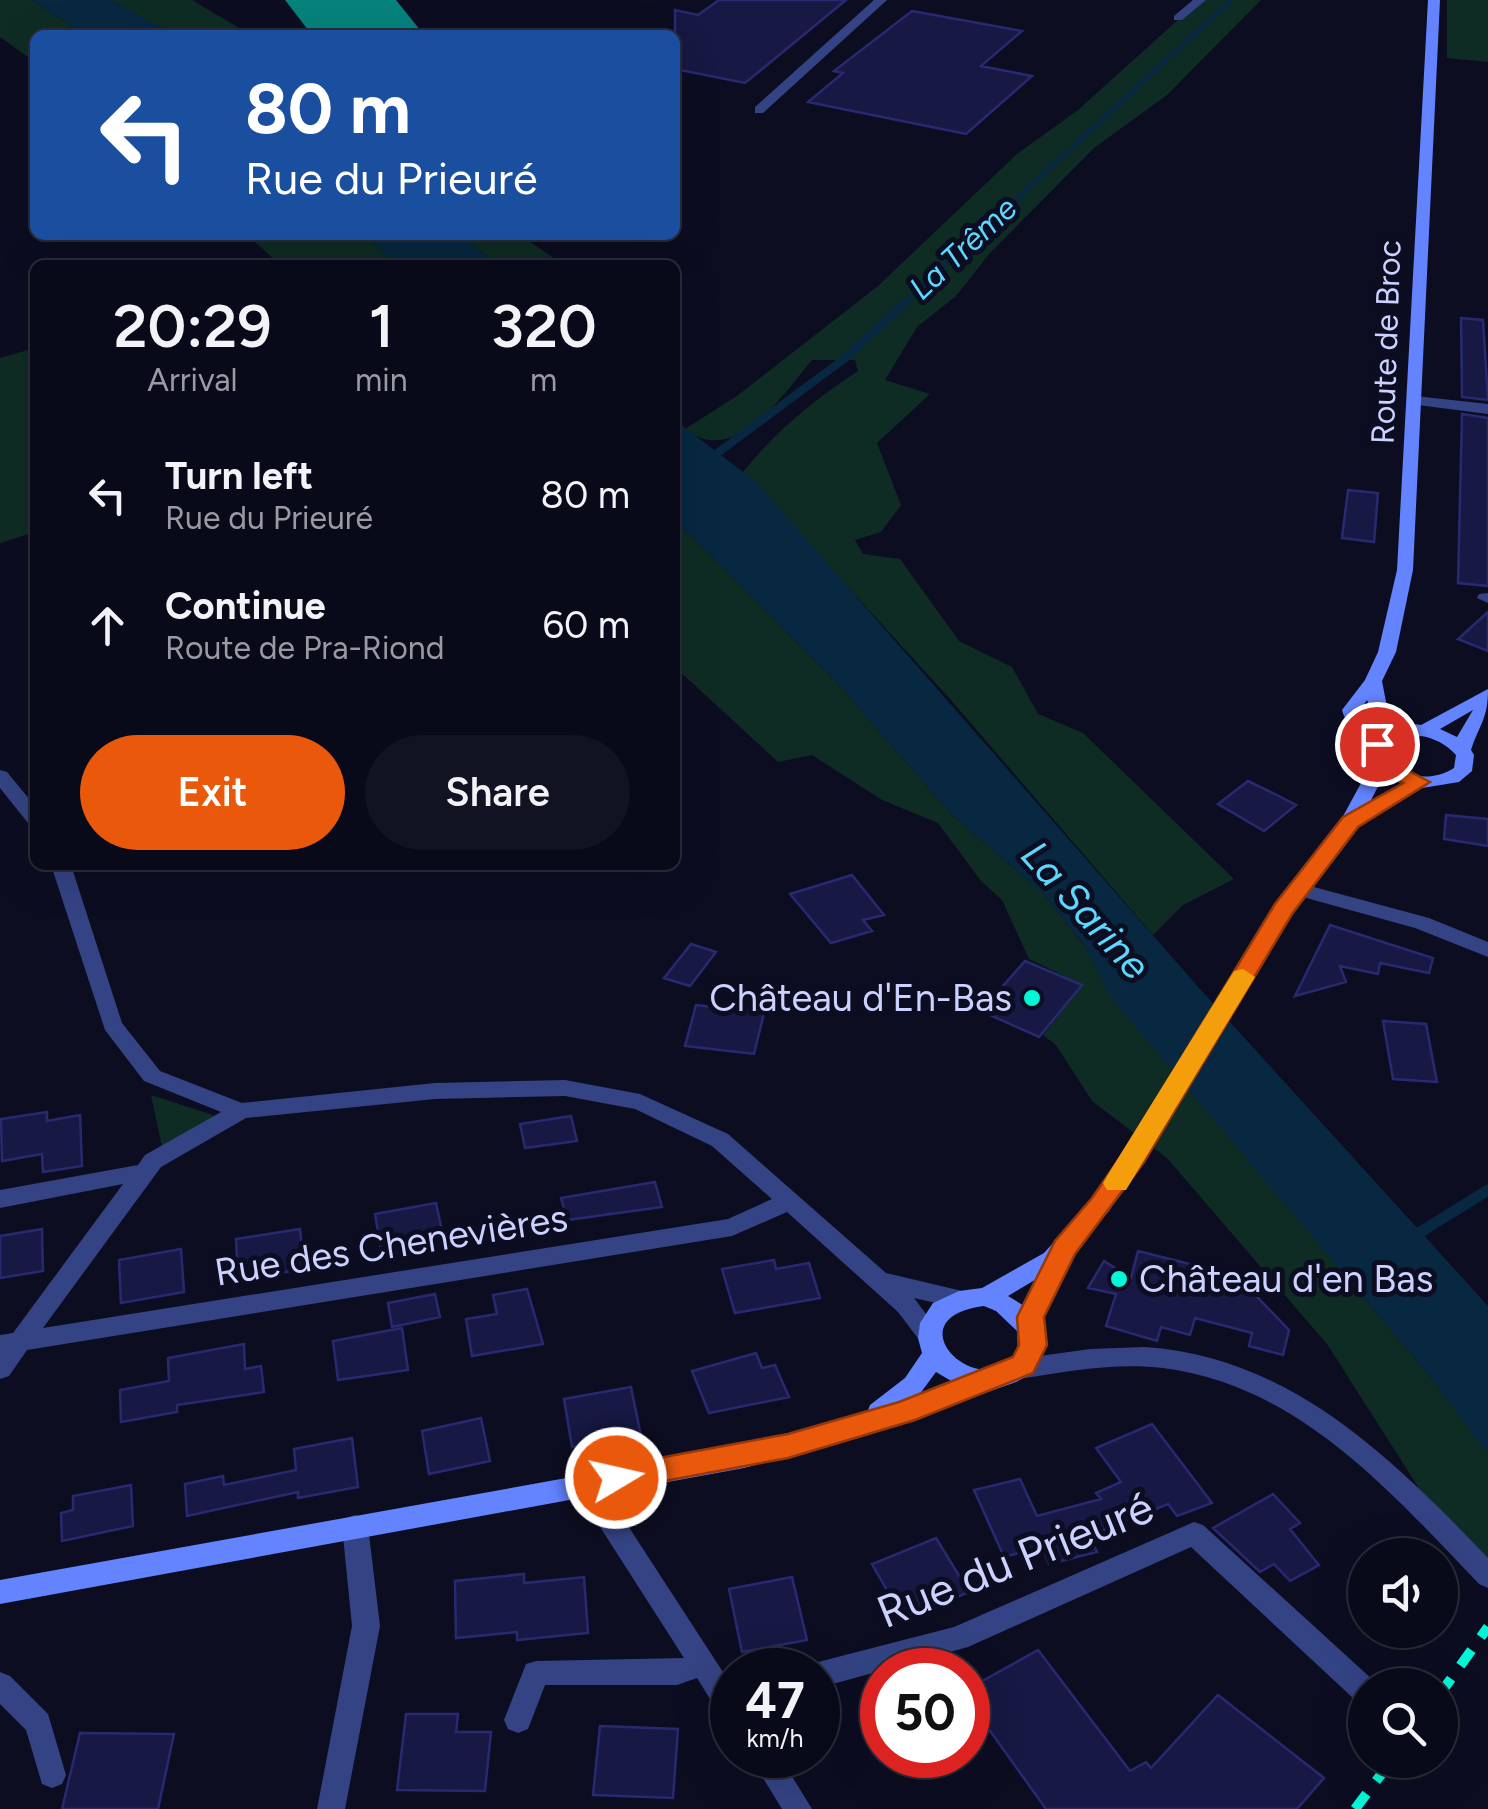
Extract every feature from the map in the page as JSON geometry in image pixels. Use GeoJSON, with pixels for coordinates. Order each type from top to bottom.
{"type":"FeatureCollection","features":[{"type":"Feature","properties":{"kind":"main road","name":"Route de Broc"},"geometry":{"type":"LineString","coordinates":[[1379,756],[1356,727],[1351,710],[1374,681],[1402,599],[1434,0]]}},
{"type":"Feature","properties":{"kind":"main road"},"geometry":{"type":"LineString","coordinates":[[1374,681],[1378,709],[1417,730],[1450,739],[1462,750],[1466,763],[1460,774],[1439,782],[1420,782],[1394,774],[1379,756]]}},
{"type":"Feature","properties":{"kind":"main road"},"geometry":{"type":"LineString","coordinates":[[986,1297],[1064,1248],[1102,1205],[1264,941],[1350,822],[1386,735],[1417,730],[1488,698]]}},
{"type":"Feature","properties":{"kind":"main road"},"geometry":{"type":"LineString","coordinates":[[1462,750],[1468,731],[1488,698]]}},
{"type":"Feature","properties":{"kind":"main road"},"geometry":{"type":"LineString","coordinates":[[1350,822],[1420,782]]}},
{"type":"Feature","properties":{"kind":"main road"},"geometry":{"type":"LineString","coordinates":[[0,1592],[744,1457],[832,1434],[1018,1369],[1029,1356],[1031,1334],[1064,1248]]}},
{"type":"Feature","properties":{"kind":"main road"},"geometry":{"type":"LineString","coordinates":[[832,1434],[899,1399],[926,1373],[937,1313],[958,1299],[986,1297],[1010,1305],[1031,1334]]}},
{"type":"Feature","properties":{"kind":"main road"},"geometry":{"type":"LineString","coordinates":[[932,1344],[962,1375],[992,1378]]}},
{"type":"Feature","properties":{"kind":"street"},"geometry":{"type":"LineString","coordinates":[[759,110],[880,0]]}},
{"type":"Feature","properties":{"kind":"street"},"geometry":{"type":"LineString","coordinates":[[1178,18],[1200,0]]}},
{"type":"Feature","properties":{"kind":"street"},"geometry":{"type":"LineString","coordinates":[[1415,402],[1488,408]]}},
{"type":"Feature","properties":{"kind":"street"},"geometry":{"type":"LineString","coordinates":[[0,776],[30,813]]}},
{"type":"Feature","properties":{"kind":"street"},"geometry":{"type":"LineString","coordinates":[[63,870],[112,1024],[152,1076],[241,1112]]}},
{"type":"Feature","properties":{"kind":"street"},"geometry":{"type":"LineString","coordinates":[[1299,889],[1422,923],[1488,950]]}},
{"type":"Feature","properties":{"kind":"street"},"geometry":{"type":"LineString","coordinates":[[0,1368],[9,1344],[153,1161],[241,1112],[435,1092],[565,1088],[640,1102],[720,1140],[906,1304],[932,1344]]}},
{"type":"Feature","properties":{"kind":"street"},"geometry":{"type":"LineString","coordinates":[[0,1199],[144,1172]]}},
{"type":"Feature","properties":{"kind":"street","name":"Rue des Chenevières"},"geometry":{"type":"LineString","coordinates":[[9,1344],[732,1227],[790,1202]]}},
{"type":"Feature","properties":{"kind":"street"},"geometry":{"type":"LineString","coordinates":[[876,1277],[917,1292],[958,1299]]}},
{"type":"Feature","properties":{"kind":"street"},"geometry":{"type":"LineString","coordinates":[[1031,1334],[1052,1353],[1086,1360]]}},
{"type":"Feature","properties":{"kind":"street"},"geometry":{"type":"LineString","coordinates":[[1018,1369],[1134,1356],[1184,1361],[1234,1373],[1298,1402],[1349,1439],[1488,1576]]}},
{"type":"Feature","properties":{"kind":"street"},"geometry":{"type":"LineString","coordinates":[[586,1483],[710,1673]]}},
{"type":"Feature","properties":{"kind":"street"},"geometry":{"type":"LineString","coordinates":[[330,1809],[366,1626],[355,1526]]}},
{"type":"Feature","properties":{"kind":"street","name":"Rue du Prieuré"},"geometry":{"type":"LineString","coordinates":[[840,1669],[958,1638],[1194,1532],[1348,1675]]}},
{"type":"Feature","properties":{"kind":"street"},"geometry":{"type":"LineString","coordinates":[[518,1720],[536,1673],[678,1674],[703,1663]]}},
{"type":"Feature","properties":{"kind":"street"},"geometry":{"type":"LineString","coordinates":[[0,1685],[38,1724],[52,1775]]}},
{"type":"Feature","properties":{"kind":"street"},"geometry":{"type":"LineString","coordinates":[[778,1778],[798,1809]]}},
{"type":"Feature","properties":{"kind":"green space"},"geometry":{"type":"Polygon","coordinates":[[[0,0],[32,0],[77,30],[30,30],[30,58],[0,37],[0,0]]]}},
{"type":"Feature","properties":{"kind":"green space"},"geometry":{"type":"Polygon","coordinates":[[[110,0],[192,0],[243,30],[165,30],[110,0]]]}},
{"type":"Feature","properties":{"kind":"green space"},"geometry":{"type":"Polygon","coordinates":[[[1200,0],[1261,0],[1167,95],[1094,148],[990,253],[956,296],[917,327],[885,380],[930,394],[877,443],[901,505],[881,532],[855,540],[863,554],[900,559],[959,641],[1012,667],[1038,714],[1083,733],[1234,879],[1183,905],[1153,935],[950,699],[743,472],[796,417],[858,371],[855,360],[812,360],[773,407],[740,433],[722,440],[704,439],[685,429],[737,396],[878,286],[1017,154],[1078,110],[1200,0]]]}},
{"type":"Feature","properties":{"kind":"green space"},"geometry":{"type":"Polygon","coordinates":[[[1447,0],[1488,0],[1488,62],[1447,58],[1447,0]]]}},
{"type":"Feature","properties":{"kind":"green space"},"geometry":{"type":"Polygon","coordinates":[[[253,240],[370,240],[392,260],[275,260],[253,240]]]}},
{"type":"Feature","properties":{"kind":"green space"},"geometry":{"type":"Polygon","coordinates":[[[468,240],[527,240],[557,260],[490,260],[468,240]]]}},
{"type":"Feature","properties":{"kind":"green space"},"geometry":{"type":"Polygon","coordinates":[[[30,349],[30,534],[0,543],[0,358],[30,349]]]}},
{"type":"Feature","properties":{"kind":"green space"},"geometry":{"type":"Polygon","coordinates":[[[680,525],[839,685],[953,816],[1042,892],[1084,945],[1114,1000],[1428,1374],[1488,1453],[1488,1561],[1422,1493],[1327,1344],[1167,1158],[1092,1101],[1056,1045],[1043,1035],[1083,985],[1029,959],[1002,900],[981,881],[938,823],[882,800],[812,755],[778,762],[680,672],[680,525]]]}},
{"type":"Feature","properties":{"kind":"green space"},"geometry":{"type":"Polygon","coordinates":[[[151,1095],[213,1115],[212,1120],[162,1146],[151,1095]]]}},
{"type":"Feature","properties":{"kind":"water"},"geometry":{"type":"Polygon","coordinates":[[[32,0],[110,0],[165,30],[77,30],[32,0]]]}},
{"type":"Feature","properties":{"kind":"water"},"geometry":{"type":"Polygon","coordinates":[[[370,240],[468,240],[490,260],[392,260],[370,240]]]}},
{"type":"Feature","properties":{"kind":"water","name":"La Sarine"},"geometry":{"type":"Polygon","coordinates":[[[680,424],[756,482],[1200,989],[1488,1306],[1488,1454],[1428,1374],[1113,1000],[1084,945],[1042,892],[953,816],[839,685],[680,525],[680,424]]]}},
{"type":"Feature","properties":{"kind":"building"},"geometry":{"type":"Polygon","coordinates":[[[719,0],[846,0],[745,83],[680,70],[680,30],[675,30],[675,10],[698,15],[719,0]]]}},
{"type":"Feature","properties":{"kind":"building"},"geometry":{"type":"Polygon","coordinates":[[[912,11],[1022,31],[981,66],[1032,76],[966,134],[808,102],[843,73],[834,71],[912,11]]]}},
{"type":"Feature","properties":{"kind":"building"},"geometry":{"type":"Polygon","coordinates":[[[1461,318],[1483,320],[1488,400],[1462,397],[1461,318]]]}},
{"type":"Feature","properties":{"kind":"building"},"geometry":{"type":"Polygon","coordinates":[[[1462,414],[1488,418],[1488,586],[1458,583],[1462,414]]]}},
{"type":"Feature","properties":{"kind":"building"},"geometry":{"type":"Polygon","coordinates":[[[1348,490],[1378,493],[1374,542],[1342,538],[1348,490]]]}},
{"type":"Feature","properties":{"kind":"building"},"geometry":{"type":"Polygon","coordinates":[[[1488,612],[1488,651],[1458,639],[1488,612]]]}},
{"type":"Feature","properties":{"kind":"building"},"geometry":{"type":"Polygon","coordinates":[[[1248,781],[1296,805],[1264,831],[1218,804],[1248,781]]]}},
{"type":"Feature","properties":{"kind":"building"},"geometry":{"type":"Polygon","coordinates":[[[1446,815],[1488,819],[1488,846],[1444,839],[1446,815]]]}},
{"type":"Feature","properties":{"kind":"building"},"geometry":{"type":"Polygon","coordinates":[[[852,875],[884,915],[863,920],[872,931],[831,943],[790,894],[852,875]]]}},
{"type":"Feature","properties":{"kind":"building"},"geometry":{"type":"Polygon","coordinates":[[[1330,925],[1433,958],[1429,973],[1380,963],[1378,974],[1340,966],[1346,982],[1295,996],[1330,925]]]}},
{"type":"Feature","properties":{"kind":"building"},"geometry":{"type":"Polygon","coordinates":[[[691,944],[716,952],[690,986],[664,978],[691,944]]]}},
{"type":"Feature","properties":{"kind":"building","name":"Château d'En-Bas"},"geometry":{"type":"Polygon","coordinates":[[[1025,961],[1082,985],[1039,1037],[981,1011],[1025,961]]]}},
{"type":"Feature","properties":{"kind":"building"},"geometry":{"type":"Polygon","coordinates":[[[696,1005],[764,1013],[754,1054],[685,1046],[696,1005]]]}},
{"type":"Feature","properties":{"kind":"building"},"geometry":{"type":"Polygon","coordinates":[[[1383,1021],[1426,1024],[1437,1082],[1393,1079],[1383,1021]]]}},
{"type":"Feature","properties":{"kind":"building"},"geometry":{"type":"Polygon","coordinates":[[[47,1112],[47,1121],[80,1115],[82,1166],[43,1172],[42,1154],[2,1161],[1,1119],[47,1112]]]}},
{"type":"Feature","properties":{"kind":"building"},"geometry":{"type":"Polygon","coordinates":[[[571,1116],[577,1141],[525,1148],[520,1124],[571,1116]]]}},
{"type":"Feature","properties":{"kind":"building"},"geometry":{"type":"Polygon","coordinates":[[[655,1182],[662,1207],[567,1220],[561,1198],[655,1182]]]}},
{"type":"Feature","properties":{"kind":"building"},"geometry":{"type":"Polygon","coordinates":[[[436,1203],[445,1245],[382,1256],[375,1214],[436,1203]]]}},
{"type":"Feature","properties":{"kind":"building"},"geometry":{"type":"Polygon","coordinates":[[[42,1229],[43,1271],[0,1278],[0,1236],[42,1229]]]}},
{"type":"Feature","properties":{"kind":"building"},"geometry":{"type":"Polygon","coordinates":[[[300,1229],[304,1269],[238,1280],[236,1239],[300,1229]]]}},
{"type":"Feature","properties":{"kind":"building"},"geometry":{"type":"Polygon","coordinates":[[[181,1249],[184,1292],[121,1303],[119,1260],[181,1249]]]}},
{"type":"Feature","properties":{"kind":"building"},"geometry":{"type":"Polygon","coordinates":[[[1138,1251],[1237,1276],[1289,1330],[1283,1355],[1249,1346],[1252,1333],[1195,1318],[1190,1335],[1161,1327],[1157,1341],[1106,1326],[1116,1294],[1088,1288],[1104,1261],[1131,1278],[1138,1251]]]}},
{"type":"Feature","properties":{"kind":"building"},"geometry":{"type":"Polygon","coordinates":[[[774,1260],[776,1269],[809,1263],[820,1298],[735,1313],[722,1269],[774,1260]]]}},
{"type":"Feature","properties":{"kind":"building"},"geometry":{"type":"Polygon","coordinates":[[[527,1289],[543,1344],[472,1356],[466,1319],[497,1314],[493,1295],[527,1289]]]}},
{"type":"Feature","properties":{"kind":"building"},"geometry":{"type":"Polygon","coordinates":[[[435,1294],[440,1317],[392,1327],[388,1303],[435,1294]]]}},
{"type":"Feature","properties":{"kind":"building"},"geometry":{"type":"Polygon","coordinates":[[[402,1328],[408,1370],[338,1380],[333,1341],[402,1328]]]}},
{"type":"Feature","properties":{"kind":"building"},"geometry":{"type":"Polygon","coordinates":[[[244,1344],[245,1369],[261,1366],[264,1392],[177,1405],[177,1412],[121,1422],[120,1390],[169,1381],[168,1358],[244,1344]]]}},
{"type":"Feature","properties":{"kind":"building"},"geometry":{"type":"Polygon","coordinates":[[[756,1353],[762,1368],[775,1365],[789,1397],[709,1413],[692,1371],[756,1353]]]}},
{"type":"Feature","properties":{"kind":"building"},"geometry":{"type":"Polygon","coordinates":[[[631,1387],[641,1436],[572,1447],[564,1399],[631,1387]]]}},
{"type":"Feature","properties":{"kind":"building"},"geometry":{"type":"Polygon","coordinates":[[[481,1418],[490,1461],[429,1474],[422,1431],[481,1418]]]}},
{"type":"Feature","properties":{"kind":"building"},"geometry":{"type":"Polygon","coordinates":[[[1152,1424],[1212,1503],[1177,1516],[1168,1504],[1089,1536],[1097,1552],[1049,1564],[1042,1547],[1004,1557],[974,1490],[1020,1479],[1037,1516],[1101,1499],[1096,1493],[1121,1482],[1096,1448],[1152,1424]]]}},
{"type":"Feature","properties":{"kind":"building"},"geometry":{"type":"Polygon","coordinates":[[[352,1438],[358,1487],[298,1498],[298,1492],[187,1516],[185,1484],[223,1476],[224,1485],[296,1470],[294,1449],[352,1438]]]}},
{"type":"Feature","properties":{"kind":"building"},"geometry":{"type":"Polygon","coordinates":[[[131,1485],[133,1526],[62,1541],[61,1513],[73,1510],[73,1496],[131,1485]]]}},
{"type":"Feature","properties":{"kind":"building"},"geometry":{"type":"Polygon","coordinates":[[[1273,1494],[1300,1523],[1290,1529],[1319,1565],[1290,1581],[1274,1564],[1260,1572],[1213,1528],[1273,1494]]]}},
{"type":"Feature","properties":{"kind":"building"},"geometry":{"type":"Polygon","coordinates":[[[936,1538],[969,1592],[904,1620],[872,1564],[936,1538]]]}},
{"type":"Feature","properties":{"kind":"building"},"geometry":{"type":"Polygon","coordinates":[[[524,1574],[524,1583],[584,1577],[588,1633],[517,1640],[517,1632],[456,1638],[455,1581],[524,1574]]]}},
{"type":"Feature","properties":{"kind":"building"},"geometry":{"type":"Polygon","coordinates":[[[792,1577],[807,1640],[741,1648],[729,1589],[792,1577]]]}},
{"type":"Feature","properties":{"kind":"building"},"geometry":{"type":"Polygon","coordinates":[[[1038,1650],[1130,1771],[1146,1762],[1151,1768],[1218,1695],[1324,1778],[1297,1809],[1046,1809],[990,1731],[990,1677],[1038,1650]]]}},
{"type":"Feature","properties":{"kind":"building"},"geometry":{"type":"Polygon","coordinates":[[[406,1714],[458,1714],[456,1732],[491,1732],[485,1791],[397,1790],[406,1714]]]}},
{"type":"Feature","properties":{"kind":"building"},"geometry":{"type":"Polygon","coordinates":[[[600,1726],[678,1729],[673,1798],[593,1795],[600,1726]]]}},
{"type":"Feature","properties":{"kind":"building"},"geometry":{"type":"Polygon","coordinates":[[[80,1733],[174,1734],[158,1809],[62,1809],[80,1733]]]}},
{"type":"Feature","properties":{"kind":"waterway","name":"La Trême"},"geometry":{"type":"LineString","coordinates":[[902,305],[1231,0]]}},
{"type":"Feature","properties":{"kind":"waterway","name":"La Trême"},"geometry":{"type":"LineString","coordinates":[[708,460],[844,359],[905,303]]}},
{"type":"Feature","properties":{"kind":"waterway"},"geometry":{"type":"LineString","coordinates":[[1414,1236],[1488,1190]]}},
{"type":"Feature","properties":{"kind":"runway"},"geometry":{"type":"LineString","coordinates":[[337,0],[366,30]]}},
{"type":"Feature","properties":{"kind":"railway"},"geometry":{"type":"LineString","coordinates":[[1458,1669],[1488,1627]]}},
{"type":"Feature","properties":{"kind":"railway"},"geometry":{"type":"LineString","coordinates":[[1355,1809],[1378,1778]]}},
{"type":"Feature","properties":{"kind":"slow traffic"},"geometry":{"type":"LineString","coordinates":[[1116,1183],[1243,977]]}},
{"type":"Feature","properties":{"kind":"place","name":"Château d'En-Bas"},"geometry":{"type":"Point","coordinates":[1032,998]}},
{"type":"Feature","properties":{"kind":"place","name":"Château d'en Bas"},"geometry":{"type":"Point","coordinates":[1119,1279]}},
{"type":"Feature","properties":{"kind":"route"},"geometry":{"type":"LineString","coordinates":[[616,1478],[788,1446],[881,1420],[1006,1375],[1023,1365],[1033,1345],[1030,1317],[1064,1248],[1102,1205],[1135,1155],[1283,910],[1350,822],[1420,782],[1389,771],[1378,760],[1377,744]]}}]}
